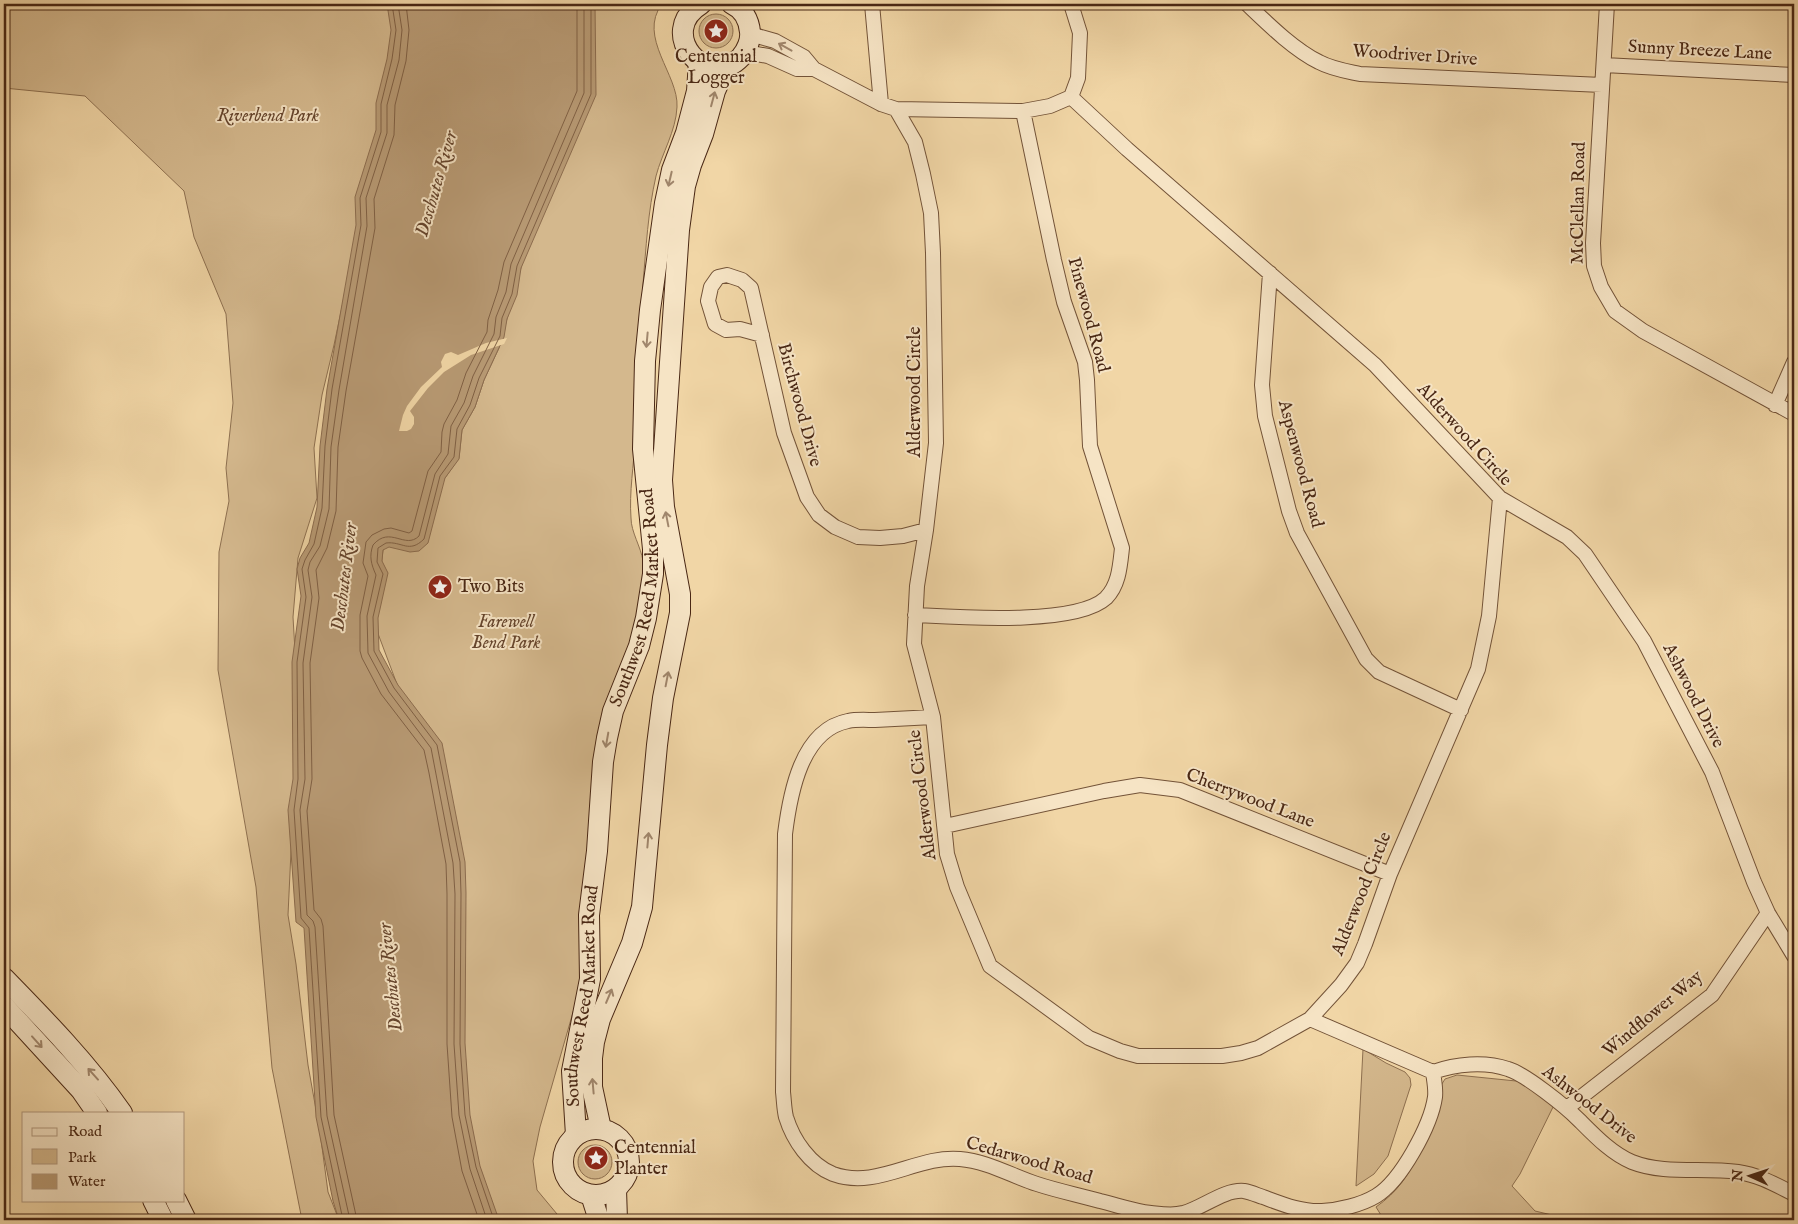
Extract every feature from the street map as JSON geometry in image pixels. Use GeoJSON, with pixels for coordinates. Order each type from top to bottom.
{"type":"FeatureCollection","features":[{"type":"Feature","properties":{"kind":"main road"},"geometry":{"type":"LineString","coordinates":[[701,4],[688,16],[684,26],[683,36],[686,47],[691,56],[699,62],[708,66],[726,66]]}},
{"type":"Feature","properties":{"kind":"main road"},"geometry":{"type":"LineString","coordinates":[[732,4],[744,13],[748,23],[748,43]]}},
{"type":"Feature","properties":{"kind":"main road","name":"Southwest Reed Market Road"},"geometry":{"type":"LineString","coordinates":[[601,1129],[592,1087],[594,1042],[600,1019],[632,943],[642,907],[659,726],[680,613],[679,585],[664,507],[662,480],[679,230],[685,186],[703,134],[715,91],[726,66],[734,63],[748,43]]}},
{"type":"Feature","properties":{"kind":"main road","name":"Southwest Reed Market Road"},"geometry":{"type":"LineString","coordinates":[[576,1135],[572,1071],[590,979],[589,915],[597,852],[603,762],[613,711],[639,646],[646,618],[653,574],[653,549],[643,449],[645,362],[650,310],[665,203],[672,170],[686,133],[697,92],[699,62]]}},
{"type":"Feature","properties":{"kind":"main road"},"geometry":{"type":"LineString","coordinates":[[4,978],[44,1019],[103,1086],[121,1112]]}},
{"type":"Feature","properties":{"kind":"main road"},"geometry":{"type":"LineString","coordinates":[[4,1006],[81,1090],[96,1112]]}},
{"type":"Feature","properties":{"kind":"main road","name":"Southwest Reed Market Road"},"geometry":{"type":"LineString","coordinates":[[576,1135],[583,1130],[601,1129],[611,1132],[627,1148],[630,1160],[628,1171],[624,1181],[616,1189]]}},
{"type":"Feature","properties":{"kind":"main road"},"geometry":{"type":"LineString","coordinates":[[576,1135],[568,1143],[563,1154],[562,1165],[565,1176],[581,1192],[591,1196],[600,1196],[616,1189],[617,1220]]}},
{"type":"Feature","properties":{"kind":"main road"},"geometry":{"type":"LineString","coordinates":[[591,1196],[599,1220]]}},
{"type":"Feature","properties":{"kind":"main road"},"geometry":{"type":"LineString","coordinates":[[154,1202],[163,1220]]}},
{"type":"Feature","properties":{"kind":"main road"},"geometry":{"type":"LineString","coordinates":[[177,1202],[186,1220]]}},
{"type":"Feature","properties":{"kind":"street"},"geometry":{"type":"LineString","coordinates":[[872,4],[881,104]]}},
{"type":"Feature","properties":{"kind":"street"},"geometry":{"type":"LineString","coordinates":[[748,43],[768,56],[797,69],[814,70],[881,104],[896,109],[1023,111],[1050,106],[1071,97],[1078,78],[1080,34],[1071,4]]}},
{"type":"Feature","properties":{"kind":"street","name":"Woodriver Drive"},"geometry":{"type":"LineString","coordinates":[[1247,4],[1296,47],[1319,62],[1337,69],[1360,74],[1602,85]]}},
{"type":"Feature","properties":{"kind":"street","name":"McClellan Road"},"geometry":{"type":"LineString","coordinates":[[1607,4],[1593,243],[1594,266],[1601,287],[1615,310],[1643,331],[1794,414]]}},
{"type":"Feature","properties":{"kind":"street"},"geometry":{"type":"LineString","coordinates":[[748,43],[775,41],[804,57],[814,70]]}},
{"type":"Feature","properties":{"kind":"street","name":"Sunny Breeze Lane"},"geometry":{"type":"LineString","coordinates":[[1604,65],[1794,75]]}},
{"type":"Feature","properties":{"kind":"street","name":"Alderwood Circle"},"geometry":{"type":"LineString","coordinates":[[896,109],[915,142],[931,213],[936,443],[926,530],[917,586],[914,644],[933,717],[945,826],[946,854],[954,879],[990,966],[1089,1038],[1120,1051],[1138,1056],[1222,1056],[1258,1048],[1310,1019],[1341,985],[1357,963],[1390,874],[1478,669],[1493,580],[1500,498],[1375,365],[1127,149],[1071,97]]}},
{"type":"Feature","properties":{"kind":"street","name":"Pinewood Road"},"geometry":{"type":"LineString","coordinates":[[915,615],[1016,618],[1059,614],[1087,609],[1105,599],[1116,585],[1122,548],[1090,446],[1085,362],[1064,302],[1023,111]]}},
{"type":"Feature","properties":{"kind":"street","name":"Aspenwood Road"},"geometry":{"type":"LineString","coordinates":[[1270,273],[1263,351],[1262,393],[1265,416],[1289,511],[1297,533],[1366,659],[1379,672],[1461,710]]}},
{"type":"Feature","properties":{"kind":"street","name":"Birchwood Drive"},"geometry":{"type":"LineString","coordinates":[[762,336],[740,330],[726,330],[715,324],[708,301],[710,287],[718,277],[727,275],[742,280],[751,288],[762,336],[784,433],[806,498],[818,515],[834,527],[858,536],[880,538],[903,536],[926,530]]}},
{"type":"Feature","properties":{"kind":"street"},"geometry":{"type":"LineString","coordinates":[[1775,405],[1794,362]]}},
{"type":"Feature","properties":{"kind":"street","name":"Ashwood Drive"},"geometry":{"type":"LineString","coordinates":[[1500,498],[1567,537],[1585,554],[1644,641],[1712,772],[1754,882],[1768,913],[1794,956]]}},
{"type":"Feature","properties":{"kind":"street","name":"Cedarwood Road"},"geometry":{"type":"LineString","coordinates":[[933,717],[848,721],[827,730],[812,745],[799,768],[789,800],[785,834],[783,1092],[786,1116],[795,1136],[814,1164],[834,1174],[856,1179],[874,1177],[942,1159],[960,1159],[981,1163],[1047,1187],[1123,1208],[1150,1213],[1184,1213],[1232,1193],[1243,1191],[1301,1210],[1322,1211],[1339,1209],[1376,1196],[1390,1184],[1411,1155],[1431,1113],[1435,1095],[1433,1072]]}},
{"type":"Feature","properties":{"kind":"street","name":"Cherrywood Lane"},"geometry":{"type":"LineString","coordinates":[[945,826],[1104,790],[1140,784],[1180,790],[1390,874]]}},
{"type":"Feature","properties":{"kind":"street","name":"Windflower Way"},"geometry":{"type":"LineString","coordinates":[[1567,1108],[1712,995],[1768,913]]}},
{"type":"Feature","properties":{"kind":"street"},"geometry":{"type":"LineString","coordinates":[[1310,1019],[1433,1072]]}},
{"type":"Feature","properties":{"kind":"street","name":"Ashwood Drive"},"geometry":{"type":"LineString","coordinates":[[1433,1072],[1450,1066],[1475,1065],[1509,1069],[1567,1108],[1607,1145],[1630,1161],[1650,1168],[1738,1172],[1756,1176],[1794,1194]]}},
{"type":"Feature","properties":{"kind":"green space","name":"Riverbend Park"},"geometry":{"type":"Polygon","coordinates":[[[4,4],[396,4],[396,51],[322,395],[314,448],[317,498],[298,558],[293,617],[298,702],[288,915],[308,1065],[328,1192],[339,1220],[302,1220],[272,1068],[256,887],[218,670],[219,552],[229,501],[226,468],[233,403],[226,314],[194,237],[184,191],[85,96],[4,88],[4,4]]]}},
{"type":"Feature","properties":{"kind":"green space","name":"Farewell Bend Park"},"geometry":{"type":"Polygon","coordinates":[[[585,4],[662,4],[656,17],[654,30],[656,43],[676,95],[677,107],[674,125],[656,176],[651,203],[642,303],[631,488],[631,523],[643,561],[644,583],[633,632],[626,653],[582,981],[540,1127],[533,1161],[537,1190],[562,1220],[481,1220],[415,732],[374,623],[383,550],[445,478],[459,458],[462,430],[475,407],[484,380],[499,348],[521,268],[585,4]]]}},
{"type":"Feature","properties":{"kind":"green space"},"geometry":{"type":"Polygon","coordinates":[[[716,14],[728,19],[733,31],[728,43],[716,48],[704,43],[699,31],[704,19],[716,14]]]}},
{"type":"Feature","properties":{"kind":"green space"},"geometry":{"type":"Polygon","coordinates":[[[1363,1049],[1405,1072],[1410,1078],[1411,1085],[1388,1156],[1374,1174],[1356,1186],[1363,1049]]]}},
{"type":"Feature","properties":{"kind":"green space"},"geometry":{"type":"Polygon","coordinates":[[[1457,1075],[1528,1084],[1556,1101],[1520,1174],[1512,1186],[1535,1211],[1573,1220],[1384,1220],[1376,1207],[1402,1182],[1411,1168],[1419,1153],[1440,1087],[1445,1079],[1457,1075]]]}},
{"type":"Feature","properties":{"kind":"green space"},"geometry":{"type":"Polygon","coordinates":[[[595,1145],[607,1150],[612,1162],[607,1174],[595,1179],[583,1174],[578,1162],[583,1150],[595,1145]]]}},
{"type":"Feature","properties":{"kind":"water","name":"Deschutes River"},"geometry":{"type":"Polygon","coordinates":[[[387,4],[595,4],[596,95],[521,268],[517,295],[507,319],[504,337],[484,380],[475,407],[462,430],[459,459],[445,478],[428,543],[419,551],[410,552],[389,547],[383,550],[382,561],[388,573],[378,618],[379,650],[398,685],[442,743],[465,862],[465,1043],[470,1115],[480,1166],[499,1220],[339,1220],[333,1201],[316,1117],[304,928],[296,922],[288,810],[293,779],[292,662],[301,596],[297,569],[300,558],[309,543],[317,507],[320,446],[327,389],[356,225],[355,197],[376,130],[376,103],[387,59],[391,30],[387,4]]]}},
{"type":"Feature","properties":{"kind":"pier"},"geometry":{"type":"Polygon","coordinates":[[[507,338],[504,344],[471,355],[444,372],[428,388],[410,411],[414,417],[414,424],[411,429],[399,431],[407,406],[421,387],[442,367],[441,362],[445,354],[451,352],[458,355],[486,343],[507,338]]]}},
{"type":"Feature","properties":{"kind":"place","name":"Centennial Logger"},"geometry":{"type":"Point","coordinates":[716,31]}},
{"type":"Feature","properties":{"kind":"place","name":"Two Bits"},"geometry":{"type":"Point","coordinates":[440,587]}},
{"type":"Feature","properties":{"kind":"place","name":"Centennial Planter"},"geometry":{"type":"Point","coordinates":[596,1158]}}]}
